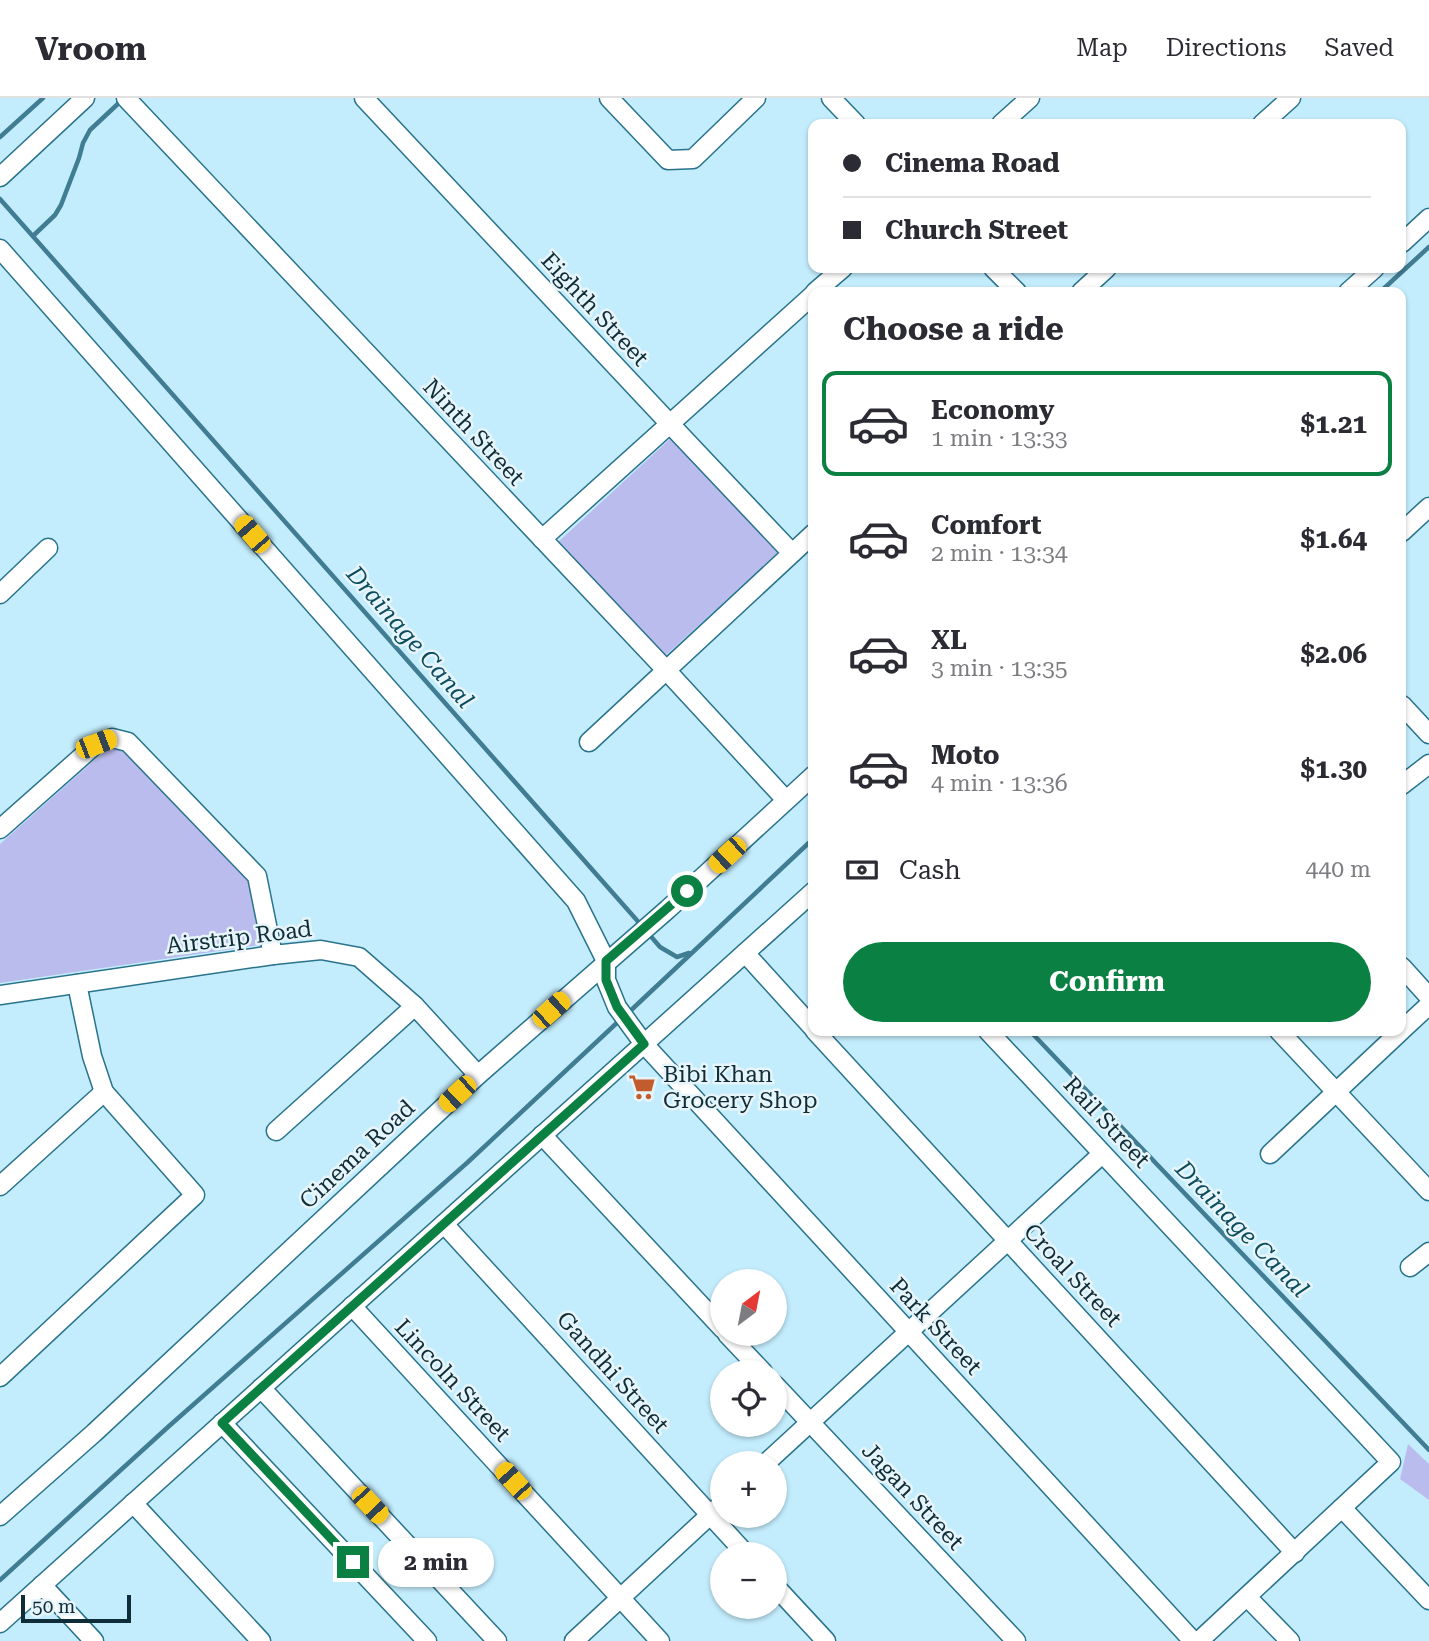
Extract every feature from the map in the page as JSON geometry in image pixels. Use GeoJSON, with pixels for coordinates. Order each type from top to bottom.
{"type":"FeatureCollection","features":[{"type":"Feature","properties":{"kind":"street"},"geometry":{"type":"LineString","coordinates":[[4,174],[85,98]]}},
{"type":"Feature","properties":{"kind":"street","name":"Ninth Street"},"geometry":{"type":"LineString","coordinates":[[126,98],[786,800]]}},
{"type":"Feature","properties":{"kind":"street","name":"Eighth Street"},"geometry":{"type":"LineString","coordinates":[[364,98],[792,552]]}},
{"type":"Feature","properties":{"kind":"street"},"geometry":{"type":"LineString","coordinates":[[609,98],[668,160],[693,159],[756,98]]}},
{"type":"Feature","properties":{"kind":"street"},"geometry":{"type":"LineString","coordinates":[[831,98],[851,119]]}},
{"type":"Feature","properties":{"kind":"street"},"geometry":{"type":"LineString","coordinates":[[1007,119],[1030,98]]}},
{"type":"Feature","properties":{"kind":"street"},"geometry":{"type":"LineString","coordinates":[[1268,119],[1291,98]]}},
{"type":"Feature","properties":{"kind":"street"},"geometry":{"type":"LineString","coordinates":[[1406,239],[1429,218]]}},
{"type":"Feature","properties":{"kind":"street","name":"Park Street"},"geometry":{"type":"LineString","coordinates":[[0,249],[576,901],[606,961],[606,980],[617,1007],[644,1044],[1193,1641]]}},
{"type":"Feature","properties":{"kind":"street"},"geometry":{"type":"LineString","coordinates":[[822,287],[837,273]]}},
{"type":"Feature","properties":{"kind":"street"},"geometry":{"type":"LineString","coordinates":[[998,273],[1012,287]]}},
{"type":"Feature","properties":{"kind":"street"},"geometry":{"type":"LineString","coordinates":[[1086,287],[1102,273]]}},
{"type":"Feature","properties":{"kind":"street"},"geometry":{"type":"LineString","coordinates":[[1354,287],[1369,273]]}},
{"type":"Feature","properties":{"kind":"street"},"geometry":{"type":"LineString","coordinates":[[542,539],[808,299]]}},
{"type":"Feature","properties":{"kind":"street"},"geometry":{"type":"LineString","coordinates":[[1406,528],[1429,507]]}},
{"type":"Feature","properties":{"kind":"street"},"geometry":{"type":"LineString","coordinates":[[589,742],[808,538]]}},
{"type":"Feature","properties":{"kind":"street"},"geometry":{"type":"LineString","coordinates":[[0,594],[48,548]]}},
{"type":"Feature","properties":{"kind":"street"},"geometry":{"type":"LineString","coordinates":[[1406,709],[1429,734]]}},
{"type":"Feature","properties":{"kind":"street"},"geometry":{"type":"LineString","coordinates":[[0,829],[96,744],[112,738],[128,742],[257,876],[272,955]]}},
{"type":"Feature","properties":{"kind":"street"},"geometry":{"type":"LineString","coordinates":[[1406,782],[1429,764]]}},
{"type":"Feature","properties":{"kind":"street","name":"Cinema Road"},"geometry":{"type":"LineString","coordinates":[[0,1516],[94,1433],[478,1075],[668,909],[808,780]]}},
{"type":"Feature","properties":{"kind":"street"},"geometry":{"type":"LineString","coordinates":[[0,1623],[808,896]]}},
{"type":"Feature","properties":{"kind":"street","name":"Airstrip Road"},"geometry":{"type":"LineString","coordinates":[[0,995],[321,950],[359,957],[415,1006],[478,1075]]}},
{"type":"Feature","properties":{"kind":"street","name":"Croal Street"},"geometry":{"type":"LineString","coordinates":[[745,953],[808,1022]]}},
{"type":"Feature","properties":{"kind":"street"},"geometry":{"type":"LineString","coordinates":[[1406,971],[1429,997]]}},
{"type":"Feature","properties":{"kind":"street"},"geometry":{"type":"LineString","coordinates":[[0,1376],[195,1195],[104,1092],[92,1056],[77,984]]}},
{"type":"Feature","properties":{"kind":"street"},"geometry":{"type":"LineString","coordinates":[[1406,1025],[1429,1004]]}},
{"type":"Feature","properties":{"kind":"street"},"geometry":{"type":"LineString","coordinates":[[276,1131],[415,1006]]}},
{"type":"Feature","properties":{"kind":"street","name":"Croal Street"},"geometry":{"type":"LineString","coordinates":[[820,1036],[1295,1553]]}},
{"type":"Feature","properties":{"kind":"street","name":"Rail Street"},"geometry":{"type":"LineString","coordinates":[[993,1036],[1391,1462],[1342,1508]]}},
{"type":"Feature","properties":{"kind":"street"},"geometry":{"type":"LineString","coordinates":[[1284,1036],[1429,1191]]}},
{"type":"Feature","properties":{"kind":"street"},"geometry":{"type":"LineString","coordinates":[[1270,1154],[1395,1036]]}},
{"type":"Feature","properties":{"kind":"street"},"geometry":{"type":"LineString","coordinates":[[0,1186],[104,1092]]}},
{"type":"Feature","properties":{"kind":"street"},"geometry":{"type":"LineString","coordinates":[[542,1135],[710,1315]]}},
{"type":"Feature","properties":{"kind":"street"},"geometry":{"type":"LineString","coordinates":[[779,1451],[1102,1154]]}},
{"type":"Feature","properties":{"kind":"street","name":"Gandhi Street"},"geometry":{"type":"LineString","coordinates":[[444,1224],[710,1503]]}},
{"type":"Feature","properties":{"kind":"street"},"geometry":{"type":"LineString","coordinates":[[1410,1267],[1429,1252]]}},
{"type":"Feature","properties":{"kind":"street","name":"Lincoln Street"},"geometry":{"type":"LineString","coordinates":[[352,1306],[660,1641]]}},
{"type":"Feature","properties":{"kind":"street"},"geometry":{"type":"LineString","coordinates":[[738,1346],[752,1360]]}},
{"type":"Feature","properties":{"kind":"street"},"geometry":{"type":"LineString","coordinates":[[261,1388],[498,1641]]}},
{"type":"Feature","properties":{"kind":"street","name":"Jagan Street"},"geometry":{"type":"LineString","coordinates":[[787,1398],[1016,1641]]}},
{"type":"Feature","properties":{"kind":"street"},"geometry":{"type":"LineString","coordinates":[[222,1423],[427,1641]]}},
{"type":"Feature","properties":{"kind":"street"},"geometry":{"type":"LineString","coordinates":[[133,1503],[261,1641]]}},
{"type":"Feature","properties":{"kind":"street"},"geometry":{"type":"LineString","coordinates":[[1199,1641],[1342,1508],[1429,1601]]}},
{"type":"Feature","properties":{"kind":"street"},"geometry":{"type":"LineString","coordinates":[[574,1641],[710,1515]]}},
{"type":"Feature","properties":{"kind":"street"},"geometry":{"type":"LineString","coordinates":[[42,1585],[94,1641]]}},
{"type":"Feature","properties":{"kind":"street"},"geometry":{"type":"LineString","coordinates":[[1247,1597],[1290,1641]]}},
{"type":"Feature","properties":{"kind":"street"},"geometry":{"type":"LineString","coordinates":[[787,1599],[826,1641]]}},
{"type":"Feature","properties":{"kind":"shaded area"},"geometry":{"type":"Polygon","coordinates":[[[671,438],[778,552],[664,657],[557,543],[671,438]]]}},
{"type":"Feature","properties":{"kind":"shaded area"},"geometry":{"type":"Polygon","coordinates":[[[108,748],[118,748],[126,752],[248,880],[260,945],[0,983],[0,844],[108,748]]]}},
{"type":"Feature","properties":{"kind":"shaded area"},"geometry":{"type":"Polygon","coordinates":[[[1408,1444],[1429,1464],[1429,1500],[1400,1479],[1408,1444]]]}},
{"type":"Feature","properties":{"kind":"waterway"},"geometry":{"type":"LineString","coordinates":[[0,137],[43,98]]}},
{"type":"Feature","properties":{"kind":"waterway"},"geometry":{"type":"LineString","coordinates":[[34,235],[55,215],[61,205],[90,130],[121,101]]}},
{"type":"Feature","properties":{"kind":"waterway","name":"Drainage Canal"},"geometry":{"type":"LineString","coordinates":[[0,199],[642,926]]}},
{"type":"Feature","properties":{"kind":"waterway"},"geometry":{"type":"LineString","coordinates":[[1406,268],[1429,247]]}},
{"type":"Feature","properties":{"kind":"waterway"},"geometry":{"type":"LineString","coordinates":[[1385,287],[1401,273]]}},
{"type":"Feature","properties":{"kind":"waterway","name":"Drainage Canal"},"geometry":{"type":"LineString","coordinates":[[627,1014],[808,844]]}},
{"type":"Feature","properties":{"kind":"waterway","name":"Drainage Canal"},"geometry":{"type":"LineString","coordinates":[[648,933],[660,947],[677,957],[689,953]]}},
{"type":"Feature","properties":{"kind":"waterway"},"geometry":{"type":"LineString","coordinates":[[0,1580],[168,1427],[468,1162],[620,1020]]}},
{"type":"Feature","properties":{"kind":"waterway","name":"Drainage Canal"},"geometry":{"type":"LineString","coordinates":[[1035,1036],[1429,1450]]}},
{"type":"Feature","properties":{"kind":"place","name":"Bibi Khan Grocery Shop"},"geometry":{"type":"Point","coordinates":[642,1087]}},
{"type":"Feature","properties":{"kind":"route"},"geometry":{"type":"LineString","coordinates":[[353,1562],[222,1423],[644,1044],[617,1007],[606,980],[606,961],[687,891]]}}]}
